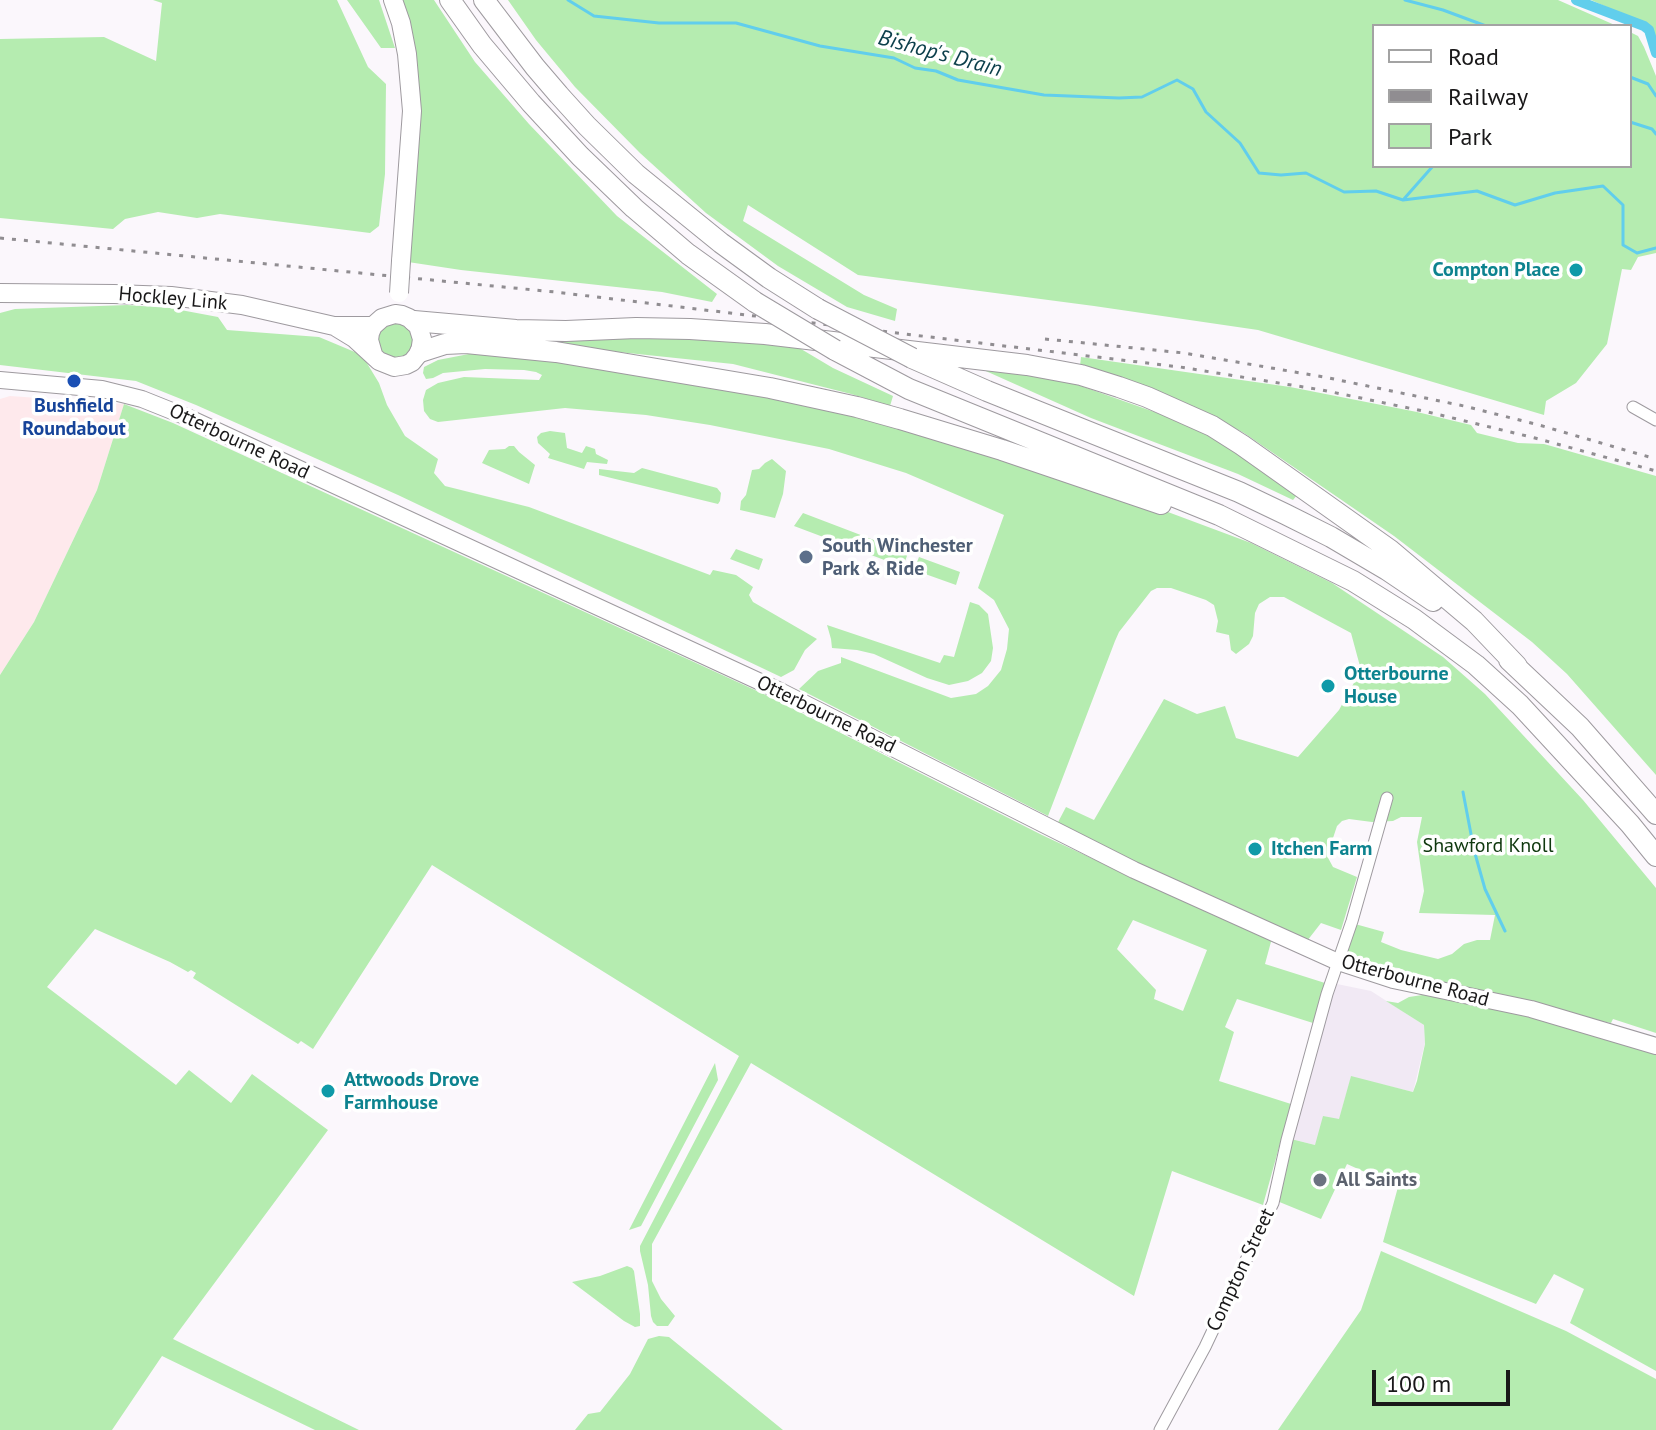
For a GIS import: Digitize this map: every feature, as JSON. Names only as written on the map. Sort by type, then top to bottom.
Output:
[{"type":"highway","points":[[450,0],[531,103],[580,156],[688,254],[755,302],[835,350],[924,395],[1219,515],[1353,581],[1414,619],[1476,665],[1520,705],[1656,856]]},
{"type":"highway","points":[[484,0],[559,95],[636,174],[769,278],[864,335],[912,358],[1239,492],[1331,537],[1437,603],[1517,666]]},
{"type":"highway","points":[[412,319],[516,330],[636,328],[765,334],[1027,365],[1081,375],[1147,397],[1212,426],[1390,550],[1474,621],[1580,727],[1656,814]]},
{"type":"highway","points":[[420,352],[445,344],[466,343],[556,352],[770,388],[857,407],[973,441],[1275,542]]},
{"type":"main road","points":[[393,0],[407,54],[412,111],[399,293],[422,339],[420,352],[412,362],[394,367],[382,364],[373,354],[369,340],[399,293]]},
{"type":"main road","name":"Hockley Link","points":[[3,294],[171,296],[242,305],[334,326],[373,354]]},
{"type":"main road","points":[[380,321],[395,314],[412,319]]},
{"type":"main road","name":"Hockley Link","points":[[334,326],[380,321]]},
{"type":"street","name":"Otterbourne Road","points":[[0,380],[102,389],[142,399],[187,417],[782,692],[1134,870],[1338,962],[1393,980],[1531,1009],[1656,1046]]},
{"type":"street","points":[[1633,407],[1656,420]]},
{"type":"street","name":"Compton Street","points":[[1160,1430],[1205,1347],[1273,1203],[1287,1140],[1387,798]]},
{"type":"shaded area","points":[[10,396],[124,404],[97,490],[34,622],[0,675],[0,399]]},
{"type":"shaded area","points":[[1337,984],[1371,991],[1424,1025],[1425,1043],[1413,1092],[1351,1077],[1339,1120],[1315,1145],[1291,1139]]},
{"type":"green space","points":[[153,0],[337,0],[368,67],[386,84],[385,174],[379,226],[370,233],[220,214],[197,218],[158,212],[125,219],[113,229],[0,218],[0,39],[104,37],[156,61],[162,3]]},
{"type":"green space","points":[[347,0],[379,0],[395,48],[381,48]]},
{"type":"green space","points":[[400,0],[434,0],[475,62],[529,124],[617,216],[717,294],[712,302],[662,292],[408,262]]},
{"type":"green space","points":[[508,0],[1558,0],[1612,24],[1372,24],[1372,168],[1632,168],[1632,33],[1638,36],[1656,76],[1656,253],[1638,257],[1631,270],[1622,269],[1607,344],[1576,383],[1546,401],[1544,415],[1258,330],[858,275],[748,205],[743,221],[864,295],[897,309],[895,321],[847,307],[778,266],[706,213],[640,153],[575,87]]},
{"type":"green space","points":[[1591,0],[1656,0],[1656,40],[1647,25]]},
{"type":"green space","points":[[127,305],[170,308],[218,317],[227,330],[319,337],[362,355],[405,436],[438,459],[434,473],[445,486],[529,507],[710,575],[713,570],[736,575],[753,587],[749,595],[753,602],[817,639],[805,650],[794,670],[781,677],[398,495],[136,381],[0,365],[0,313],[15,309]]},
{"type":"green space","points":[[398,321],[412,329],[414,348],[405,358],[391,359],[378,345],[379,333],[382,328]]},
{"type":"green space","points":[[540,336],[682,338],[796,346],[833,368],[893,396],[890,406],[733,364],[542,344]]},
{"type":"green space","name":"Shawford Knoll","points":[[474,353],[541,358],[711,383],[888,421],[1117,493],[1251,543],[1332,583],[1443,657],[1485,694],[1583,800],[1656,888],[1656,1033],[1613,1019],[1611,1023],[1581,1017],[1656,1052],[1656,1371],[1570,1323],[1584,1289],[1554,1274],[1536,1304],[1383,1242],[1398,1187],[1347,1164],[1321,1219],[1277,1201],[1291,1139],[1315,1145],[1323,1116],[1339,1119],[1351,1076],[1413,1092],[1417,1081],[1425,1044],[1424,1025],[1386,1001],[1398,1003],[1409,997],[1429,994],[1417,978],[1399,968],[1365,965],[1352,961],[1344,954],[1355,924],[1384,932],[1381,942],[1438,959],[1452,954],[1464,944],[1490,940],[1495,915],[1419,913],[1424,891],[1417,842],[1422,817],[1372,822],[1349,819],[1337,826],[1327,856],[1333,867],[1357,877],[1341,930],[1321,923],[1307,941],[1056,826],[1066,807],[1094,820],[1164,699],[1197,714],[1225,706],[1236,738],[1298,757],[1339,710],[1361,670],[1351,633],[1284,597],[1270,597],[1259,604],[1249,644],[1236,654],[1231,650],[1229,635],[1216,632],[1218,621],[1214,605],[1171,588],[1151,591],[1119,632],[1048,816],[799,689],[818,671],[841,663],[841,657],[951,698],[976,694],[988,686],[1001,670],[1009,629],[994,600],[978,588],[1004,515],[906,473],[829,449],[710,425],[646,415],[565,408],[438,422],[430,419],[424,411],[423,400],[426,390],[438,383],[464,377],[539,380],[542,375],[524,370],[485,369],[443,373],[426,379],[423,373],[424,367],[438,360]]},
{"type":"green space","points":[[1081,357],[1290,387],[1417,412],[1471,425],[1477,433],[1518,443],[1544,444],[1656,476],[1656,775],[1567,674],[1532,642],[1394,536],[1244,433],[1184,404],[1107,373],[1080,366]]},
{"type":"green space","points":[[970,364],[1067,381],[1194,426],[1256,461],[1297,495],[1293,500],[1238,474],[1091,418]]},
{"type":"green space","points":[[124,404],[173,423],[768,696],[1042,835],[1213,915],[1272,938],[1265,964],[1325,983],[1313,1023],[1237,999],[1225,1027],[1234,1032],[1219,1081],[1291,1104],[1263,1205],[1172,1171],[1134,1296],[751,1063],[652,1244],[652,1281],[675,1316],[668,1326],[657,1326],[651,1316],[640,1246],[739,1056],[432,865],[313,1049],[301,1041],[298,1044],[193,978],[196,973],[191,970],[188,972],[95,929],[47,987],[176,1085],[189,1070],[231,1103],[252,1074],[328,1130],[173,1339],[359,1430],[315,1430],[162,1356],[112,1430],[0,1430],[0,675],[34,622],[97,490]],"holes":[[[1133,920],[1207,950],[1183,1011],[1154,999],[1156,990],[1117,949]]]},
{"type":"green space","points":[[550,431],[565,433],[567,448],[582,453],[586,446],[595,449],[596,454],[608,460],[607,464],[587,462],[584,469],[548,458],[550,454],[538,443],[537,437]]},
{"type":"green space","points":[[514,446],[535,465],[529,484],[482,463],[489,450]]},
{"type":"green space","points":[[772,459],[786,471],[775,518],[740,510],[752,470],[759,469]]},
{"type":"green space","points":[[642,468],[717,488],[721,493],[720,501],[718,504],[599,475],[599,469],[634,473]]},
{"type":"green space","points":[[803,513],[908,553],[903,567],[794,526]]},
{"type":"green space","points":[[736,549],[763,559],[759,570],[730,559]]},
{"type":"green space","points":[[919,557],[960,572],[956,585],[914,570]]},
{"type":"green space","points":[[970,602],[979,605],[988,614],[993,648],[991,661],[982,673],[968,681],[949,685],[874,654],[832,648],[827,625],[940,663],[944,655],[954,657]]},
{"type":"green space","points":[[715,1063],[718,1080],[641,1226],[629,1230]]},
{"type":"green space","points":[[1381,1251],[1566,1331],[1656,1379],[1656,1430],[1278,1430],[1361,1310]]},
{"type":"green space","points":[[627,1266],[634,1271],[640,1314],[640,1326],[635,1327],[572,1282]]},
{"type":"green space","points":[[669,1337],[783,1430],[575,1430],[588,1414],[600,1412],[630,1374],[648,1339]]},
{"type":"waterway","name":"Bishop's Drain","points":[[568,0],[594,16],[659,23],[736,23],[820,46],[894,58],[915,68],[936,71],[958,80],[1044,95],[1142,97],[1177,80],[1193,89],[1206,112],[1240,143],[1259,173],[1306,173],[1344,192],[1376,191],[1403,200],[1431,168]]},
{"type":"waterway","points":[[1405,0],[1481,24]]},
{"type":"waterway","points":[[1576,0],[1644,26],[1649,30],[1656,53]]},
{"type":"waterway","points":[[1632,78],[1648,84],[1656,96]]},
{"type":"waterway","name":"Bishop's Drain","points":[[1632,123],[1652,129],[1656,134]]},
{"type":"waterway","points":[[1403,200],[1477,191],[1515,205],[1555,193],[1603,186],[1623,205],[1623,245],[1637,253],[1656,248]]},
{"type":"waterway","points":[[1463,792],[1485,889],[1505,931]]},
{"type":"railway","points":[[0,238],[555,292],[1180,367],[1322,390],[1428,412],[1656,471]]},
{"type":"railway","points":[[1045,339],[1184,353],[1324,377],[1464,406],[1656,459]]},
{"type":"place","name":"Compton Place","points":[[1576,270]]},
{"type":"place","name":"Bushfield Roundabout","points":[[74,381]]},
{"type":"place","name":"South Winchester Park & Ride","points":[[806,557]]},
{"type":"place","name":"Otterbourne House","points":[[1328,686]]},
{"type":"place","name":"Itchen Farm","points":[[1255,849]]},
{"type":"place","name":"Attwoods Drove Farmhouse","points":[[328,1091]]},
{"type":"place","name":"All Saints","points":[[1320,1180]]}]
